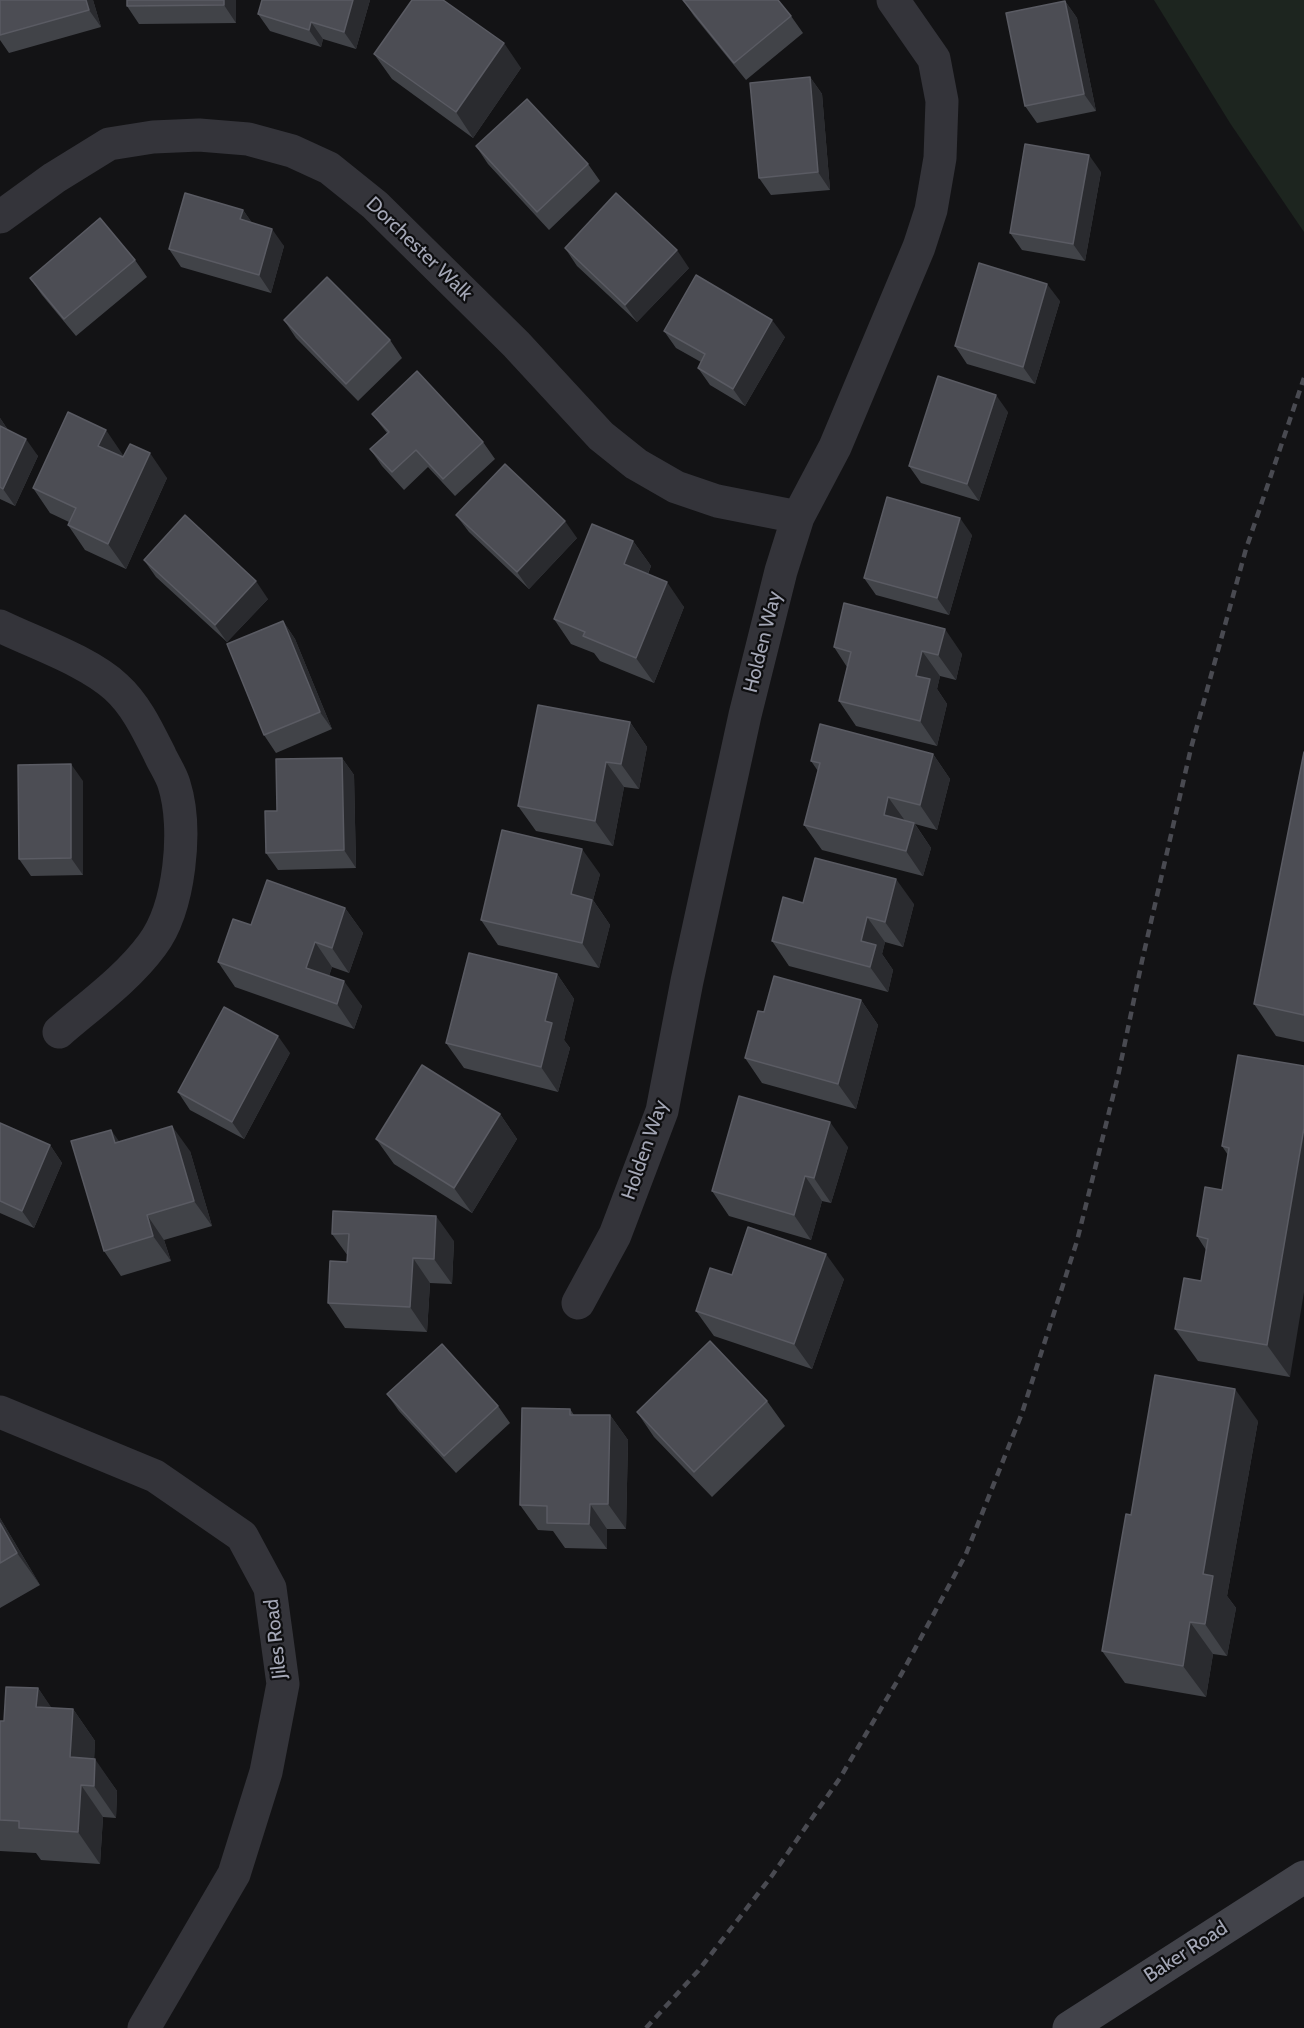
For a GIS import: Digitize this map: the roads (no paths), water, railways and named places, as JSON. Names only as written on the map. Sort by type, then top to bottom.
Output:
[{"type":"main road","name":"Baker Road","points":[[1069,2028],[1304,1876]]},
{"type":"street","name":"Holden Way","points":[[578,1303],[615,1235],[662,1111],[687,981],[745,715],[781,572],[798,517],[835,447],[920,247],[931,210],[940,158],[942,101],[934,59],[893,0]]},
{"type":"street","name":"Dorchester Walk","points":[[0,217],[54,178],[109,144],[153,137],[199,135],[248,139],[292,151],[329,168],[375,205],[516,344],[602,436],[636,464],[676,487],[717,501],[798,517]]},
{"type":"street","points":[[0,626],[81,664],[116,686],[139,714],[174,783],[180,818],[179,858],[173,894],[165,922],[152,945],[131,969],[59,1032]]},
{"type":"street","name":"Jiles Road","points":[[0,1412],[155,1476],[242,1536],[270,1588],[283,1684],[266,1772],[234,1874],[144,2028]]},
{"type":"railway","points":[[646,2028],[698,1971],[771,1877],[840,1778],[902,1673],[966,1554],[1022,1413],[1077,1241],[1118,1076],[1191,748],[1246,549],[1304,378]]}]
